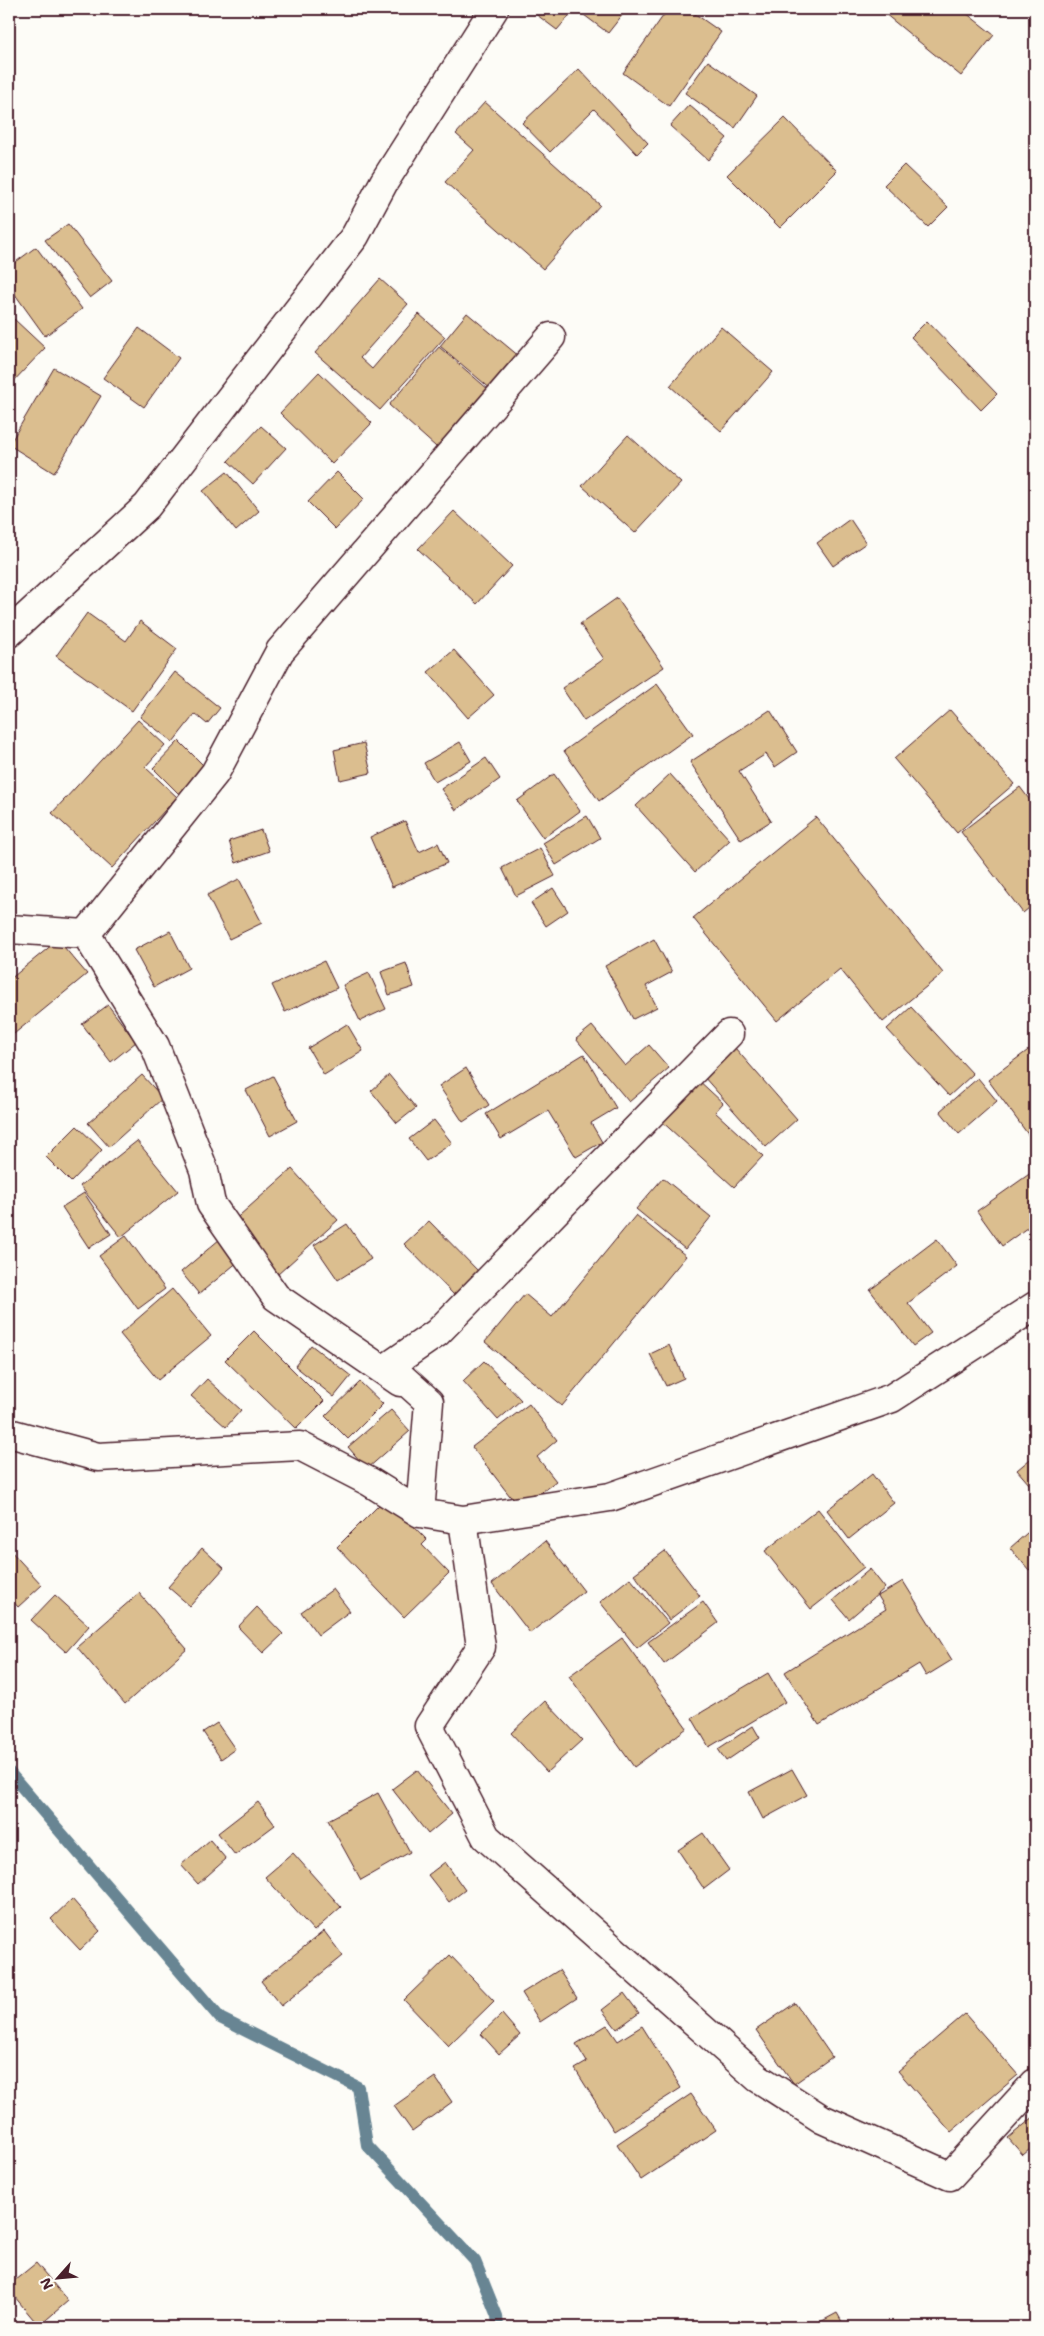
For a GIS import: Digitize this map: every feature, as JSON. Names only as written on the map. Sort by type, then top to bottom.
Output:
[{"type":"street","points":[[9,633],[147,506],[159,491],[356,236],[384,182],[494,9]]},
{"type":"street","points":[[86,934],[215,773],[280,651],[551,337]]},
{"type":"street","points":[[9,929],[86,934]]},
{"type":"street","points":[[86,934],[155,1046],[204,1170],[211,1204],[276,1297],[429,1402]]},
{"type":"street","points":[[429,1402],[389,1366],[437,1333],[729,1034]]},
{"type":"street","points":[[9,1433],[98,1456],[300,1446],[370,1482],[420,1513],[463,1520],[610,1498],[892,1398],[1035,1306]]},
{"type":"street","points":[[420,1513],[429,1402]]},
{"type":"street","points":[[463,1520],[481,1647],[429,1726],[486,1837],[758,2078],[822,2119],[950,2176],[1035,2083]]},
{"type":"building","points":[[529,9],[575,9],[557,30]]},
{"type":"building","points":[[576,9],[627,9],[608,33]]},
{"type":"building","points":[[668,9],[688,9],[721,32],[669,106],[623,73]]},
{"type":"building","points":[[879,9],[961,9],[994,35],[961,76]]},
{"type":"building","points":[[708,61],[757,96],[735,128],[685,93]]},
{"type":"building","points":[[579,69],[648,143],[637,154],[594,109],[550,152],[522,123]]},
{"type":"building","points":[[485,102],[600,205],[543,269],[445,182],[474,150],[456,134]]},
{"type":"building","points":[[689,105],[727,138],[708,160],[670,126]]},
{"type":"building","points":[[785,118],[837,171],[780,228],[727,175]]},
{"type":"building","points":[[904,165],[948,207],[928,227],[884,185]]},
{"type":"building","points":[[68,224],[112,281],[90,298],[45,240]]},
{"type":"building","points":[[36,247],[82,309],[45,336],[9,286],[9,267]]},
{"type":"building","points":[[380,279],[408,304],[360,358],[372,369],[419,314],[445,337],[380,410],[315,353]]},
{"type":"building","points":[[467,313],[526,362],[498,395],[440,346]]},
{"type":"building","points":[[14,319],[45,348],[9,386],[9,325]]},
{"type":"building","points":[[927,321],[997,394],[981,410],[911,337]]},
{"type":"building","points":[[721,327],[773,372],[721,431],[670,386]]},
{"type":"building","points":[[139,328],[179,358],[144,407],[103,378]]},
{"type":"building","points":[[439,347],[496,396],[445,455],[389,405]]},
{"type":"building","points":[[54,368],[101,396],[54,473],[9,445]]},
{"type":"building","points":[[319,372],[372,423],[332,464],[280,413]]},
{"type":"building","points":[[261,426],[286,448],[253,484],[228,461]]},
{"type":"building","points":[[628,435],[681,483],[635,533],[582,486]]},
{"type":"building","points":[[227,472],[259,511],[236,531],[203,491]]},
{"type":"building","points":[[337,472],[364,499],[335,529],[308,502]]},
{"type":"building","points":[[454,511],[512,566],[477,604],[418,549]]},
{"type":"building","points":[[850,519],[866,543],[833,566],[817,543]]},
{"type":"building","points":[[617,598],[664,667],[584,721],[562,688],[604,659],[580,624]]},
{"type":"building","points":[[87,613],[126,641],[140,621],[177,649],[132,711],[56,656]]},
{"type":"building","points":[[454,650],[494,695],[468,718],[428,672]]},
{"type":"building","points":[[175,672],[220,708],[207,724],[195,714],[173,742],[140,717]]},
{"type":"building","points":[[657,684],[693,734],[599,801],[564,751]]},
{"type":"building","points":[[770,710],[797,752],[775,767],[766,754],[739,771],[771,821],[741,840],[690,762]]},
{"type":"building","points":[[950,710],[1014,784],[957,833],[894,759]]},
{"type":"building","points":[[138,720],[165,745],[145,767],[177,797],[112,868],[52,813]]},
{"type":"building","points":[[179,741],[206,768],[179,794],[153,768]]},
{"type":"building","points":[[460,742],[471,761],[435,782],[424,763]]},
{"type":"building","points":[[364,743],[371,773],[340,780],[334,750]]},
{"type":"building","points":[[486,758],[500,779],[456,810],[441,789]]},
{"type":"building","points":[[554,774],[580,811],[543,838],[517,801]]},
{"type":"building","points":[[670,774],[730,840],[695,872],[636,806]]},
{"type":"building","points":[[1020,787],[1035,807],[1035,903],[1023,913],[961,832]]},
{"type":"building","points":[[587,816],[600,838],[556,865],[543,843]]},
{"type":"building","points":[[816,817],[943,973],[883,1022],[840,969],[777,1021],[693,918]]},
{"type":"building","points":[[405,821],[419,852],[438,843],[447,863],[392,887],[370,837]]},
{"type":"building","points":[[261,830],[269,851],[236,863],[229,841]]},
{"type":"building","points":[[540,848],[555,876],[516,896],[502,868]]},
{"type":"building","points":[[239,879],[262,923],[229,939],[207,895]]},
{"type":"building","points":[[553,888],[568,911],[546,926],[531,903]]},
{"type":"building","points":[[170,931],[189,968],[154,987],[134,950]]},
{"type":"building","points":[[654,939],[672,972],[646,986],[657,1007],[633,1019],[605,966]]},
{"type":"building","points":[[58,940],[87,974],[9,1038],[9,980]]},
{"type":"building","points":[[324,961],[337,988],[285,1012],[272,985]]},
{"type":"building","points":[[406,963],[414,987],[389,995],[381,972]]},
{"type":"building","points":[[369,973],[386,1009],[360,1021],[343,985]]},
{"type":"building","points":[[108,1005],[136,1042],[111,1062],[82,1024]]},
{"type":"building","points":[[911,1007],[973,1074],[949,1096],[887,1029]]},
{"type":"building","points":[[347,1024],[363,1051],[324,1075],[308,1048]]},
{"type":"building","points":[[592,1026],[625,1066],[649,1045],[669,1068],[629,1102],[576,1039]]},
{"type":"building","points":[[1035,1045],[1035,1144],[988,1080]]},
{"type":"building","points":[[735,1048],[797,1119],[766,1147],[703,1076]]},
{"type":"building","points":[[584,1054],[616,1108],[591,1123],[602,1142],[576,1157],[548,1111],[501,1139],[486,1114]]},
{"type":"building","points":[[466,1068],[489,1105],[463,1122],[439,1086]]},
{"type":"building","points":[[142,1075],[163,1098],[109,1147],[88,1123]]},
{"type":"building","points":[[389,1075],[416,1108],[397,1123],[371,1091]]},
{"type":"building","points":[[273,1076],[297,1121],[270,1136],[246,1090]]},
{"type":"building","points":[[696,1078],[723,1103],[715,1112],[763,1156],[734,1187],[659,1119]]},
{"type":"building","points":[[978,1078],[997,1101],[959,1134],[940,1111]]},
{"type":"building","points":[[434,1120],[452,1143],[426,1161],[409,1139]]},
{"type":"building","points":[[77,1126],[102,1150],[71,1182],[46,1157]]},
{"type":"building","points":[[137,1141],[178,1191],[121,1237],[80,1186]]},
{"type":"building","points":[[292,1169],[338,1220],[277,1275],[231,1223]]},
{"type":"building","points":[[1035,1170],[1035,1222],[1002,1246],[977,1211]]},
{"type":"building","points":[[663,1178],[711,1217],[685,1249],[636,1209]]},
{"type":"building","points":[[84,1193],[111,1234],[89,1248],[62,1207]]},
{"type":"building","points":[[636,1215],[686,1256],[562,1406],[485,1342],[525,1294],[552,1317]]},
{"type":"building","points":[[429,1221],[481,1274],[457,1298],[404,1244]]},
{"type":"building","points":[[347,1224],[371,1259],[338,1280],[314,1245]]},
{"type":"building","points":[[126,1236],[165,1289],[138,1309],[99,1256]]},
{"type":"building","points":[[220,1239],[239,1261],[199,1294],[181,1272]]},
{"type":"building","points":[[937,1239],[957,1266],[908,1303],[931,1333],[913,1346],[870,1290]]},
{"type":"building","points":[[172,1289],[211,1336],[158,1380],[120,1334]]},
{"type":"building","points":[[254,1331],[324,1401],[296,1429],[225,1360]]},
{"type":"building","points":[[311,1345],[351,1376],[334,1397],[295,1366]]},
{"type":"building","points":[[669,1345],[684,1378],[666,1386],[650,1354]]},
{"type":"building","points":[[484,1361],[521,1400],[498,1420],[463,1381]]},
{"type":"building","points":[[207,1379],[241,1410],[226,1427],[191,1396]]},
{"type":"building","points":[[360,1382],[383,1404],[348,1439],[325,1416]]},
{"type":"building","points":[[529,1404],[557,1440],[537,1457],[556,1481],[520,1509],[472,1447]]},
{"type":"building","points":[[391,1410],[410,1431],[367,1469],[348,1447]]},
{"type":"building","points":[[1035,1455],[1035,1491],[1017,1470]]},
{"type":"building","points":[[872,1474],[894,1503],[849,1539],[827,1510]]},
{"type":"building","points":[[386,1498],[427,1540],[422,1545],[449,1573],[404,1617],[337,1547]]},
{"type":"building","points":[[818,1509],[864,1567],[811,1609],[765,1551]]},
{"type":"building","points":[[1035,1526],[1035,1565],[1029,1570],[1010,1548]]},
{"type":"building","points":[[545,1541],[584,1591],[530,1633],[492,1584]]},
{"type":"building","points":[[202,1548],[224,1568],[190,1606],[168,1587]]},
{"type":"building","points":[[9,1549],[42,1585],[18,1607],[9,1597]]},
{"type":"building","points":[[665,1551],[700,1596],[669,1620],[634,1574]]},
{"type":"building","points":[[870,1569],[885,1588],[849,1619],[833,1600]]},
{"type":"building","points":[[630,1578],[668,1623],[637,1648],[600,1602]]},
{"type":"building","points":[[903,1581],[952,1660],[926,1676],[919,1664],[819,1725],[785,1672],[886,1609],[878,1596]]},
{"type":"building","points":[[333,1589],[350,1611],[318,1635],[301,1612]]},
{"type":"building","points":[[139,1593],[187,1649],[125,1704],[77,1647]]},
{"type":"building","points":[[55,1595],[89,1626],[66,1652],[31,1620]]},
{"type":"building","points":[[703,1602],[718,1623],[664,1664],[648,1642]]},
{"type":"building","points":[[257,1607],[283,1634],[263,1653],[238,1627]]},
{"type":"building","points":[[622,1638],[687,1728],[634,1767],[569,1676]]},
{"type":"building","points":[[768,1673],[785,1702],[709,1747],[692,1718]]},
{"type":"building","points":[[545,1701],[582,1740],[547,1772],[511,1733]]},
{"type":"building","points":[[217,1723],[235,1749],[221,1759],[203,1732]]},
{"type":"building","points":[[753,1726],[760,1738],[726,1761],[718,1749]]},
{"type":"building","points":[[792,1769],[807,1795],[763,1819],[749,1792]]},
{"type":"building","points":[[417,1770],[452,1814],[428,1834],[392,1789]]},
{"type":"building","points":[[378,1793],[410,1852],[361,1880],[328,1820]]},
{"type":"building","points":[[258,1802],[275,1825],[235,1855],[218,1833]]},
{"type":"building","points":[[703,1833],[729,1870],[704,1889],[678,1850]]},
{"type":"building","points":[[210,1840],[226,1859],[198,1884],[181,1865]]},
{"type":"building","points":[[293,1853],[341,1907],[314,1931],[265,1877]]},
{"type":"building","points":[[445,1862],[465,1890],[449,1902],[428,1875]]},
{"type":"building","points":[[72,1899],[100,1931],[80,1950],[51,1919]]},
{"type":"building","points":[[324,1931],[343,1956],[281,2006],[261,1981]]},
{"type":"building","points":[[450,1955],[494,2001],[448,2046],[404,2000]]},
{"type":"building","points":[[559,1970],[577,1998],[540,2022],[522,1993]]},
{"type":"building","points":[[624,1993],[639,2013],[617,2029],[602,2010]]},
{"type":"building","points":[[795,2003],[832,2057],[794,2084],[756,2030]]},
{"type":"building","points":[[502,2014],[520,2035],[499,2054],[481,2034]]},
{"type":"building","points":[[965,2014],[1018,2075],[951,2132],[898,2071]]},
{"type":"building","points":[[607,2025],[618,2041],[642,2026],[681,2088],[614,2131],[575,2069],[587,2062],[576,2044]]},
{"type":"building","points":[[435,2077],[452,2102],[412,2131],[394,2106]]},
{"type":"building","points":[[691,2094],[716,2130],[641,2180],[617,2144]]},
{"type":"building","points":[[1035,2116],[1035,2145],[1023,2155],[1008,2138]]},
{"type":"building","points":[[36,2263],[68,2301],[39,2326],[9,2290],[9,2285]]},
{"type":"building","points":[[837,2313],[845,2327],[811,2327]]},
{"type":"waterway","points":[[9,1772],[220,2018],[358,2087],[367,2145],[475,2261],[497,2316],[498,2327]]}]
